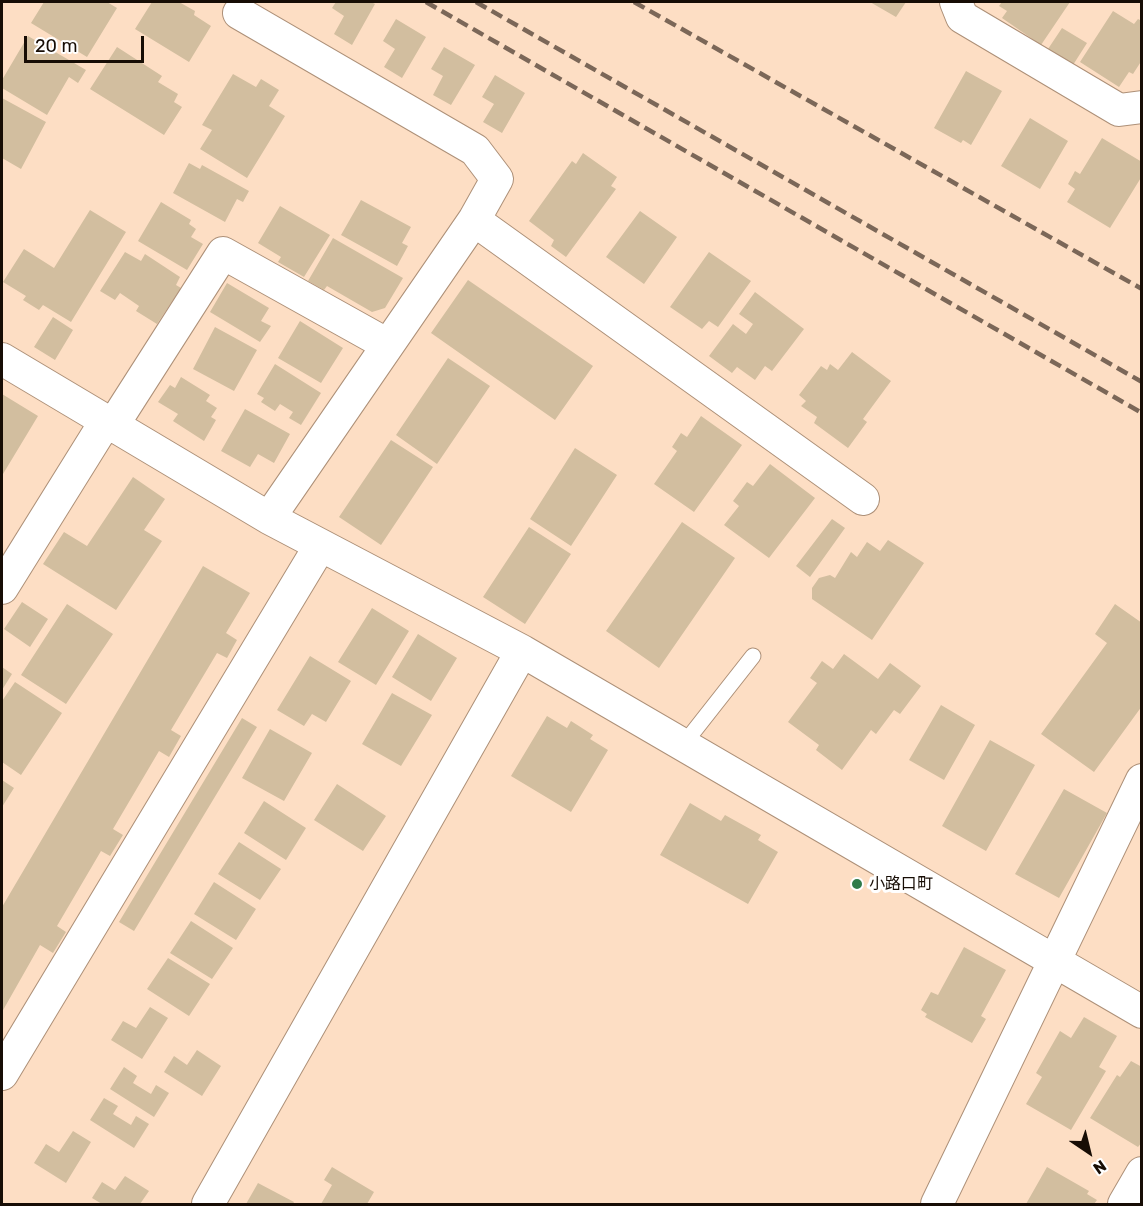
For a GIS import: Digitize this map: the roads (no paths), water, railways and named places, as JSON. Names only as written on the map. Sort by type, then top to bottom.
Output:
[{"type":"street","points":[[956,2],[962,17],[1119,110],[1142,107]]},
{"type":"street","points":[[239,13],[475,150],[497,179],[474,220],[269,518]]},
{"type":"street","points":[[474,220],[863,499]]},
{"type":"street","points":[[2,588],[223,253],[388,345]]},
{"type":"street","points":[[2,359],[269,518],[522,651],[1142,1012]]},
{"type":"street","points":[[2,1074],[320,546]]},
{"type":"street","points":[[208,1204],[522,651]]},
{"type":"street","points":[[937,1204],[1142,780]]},
{"type":"street","points":[[1124,1204],[1142,1173]]},
{"type":"lane","points":[[683,745],[753,656]]},
{"type":"railway","points":[[426,2],[1142,413]]},
{"type":"railway","points":[[476,2],[1142,382]]},
{"type":"railway","points":[[634,2],[1142,289]]},
{"type":"place","name":"小路口町","points":[[857,884]]}]
